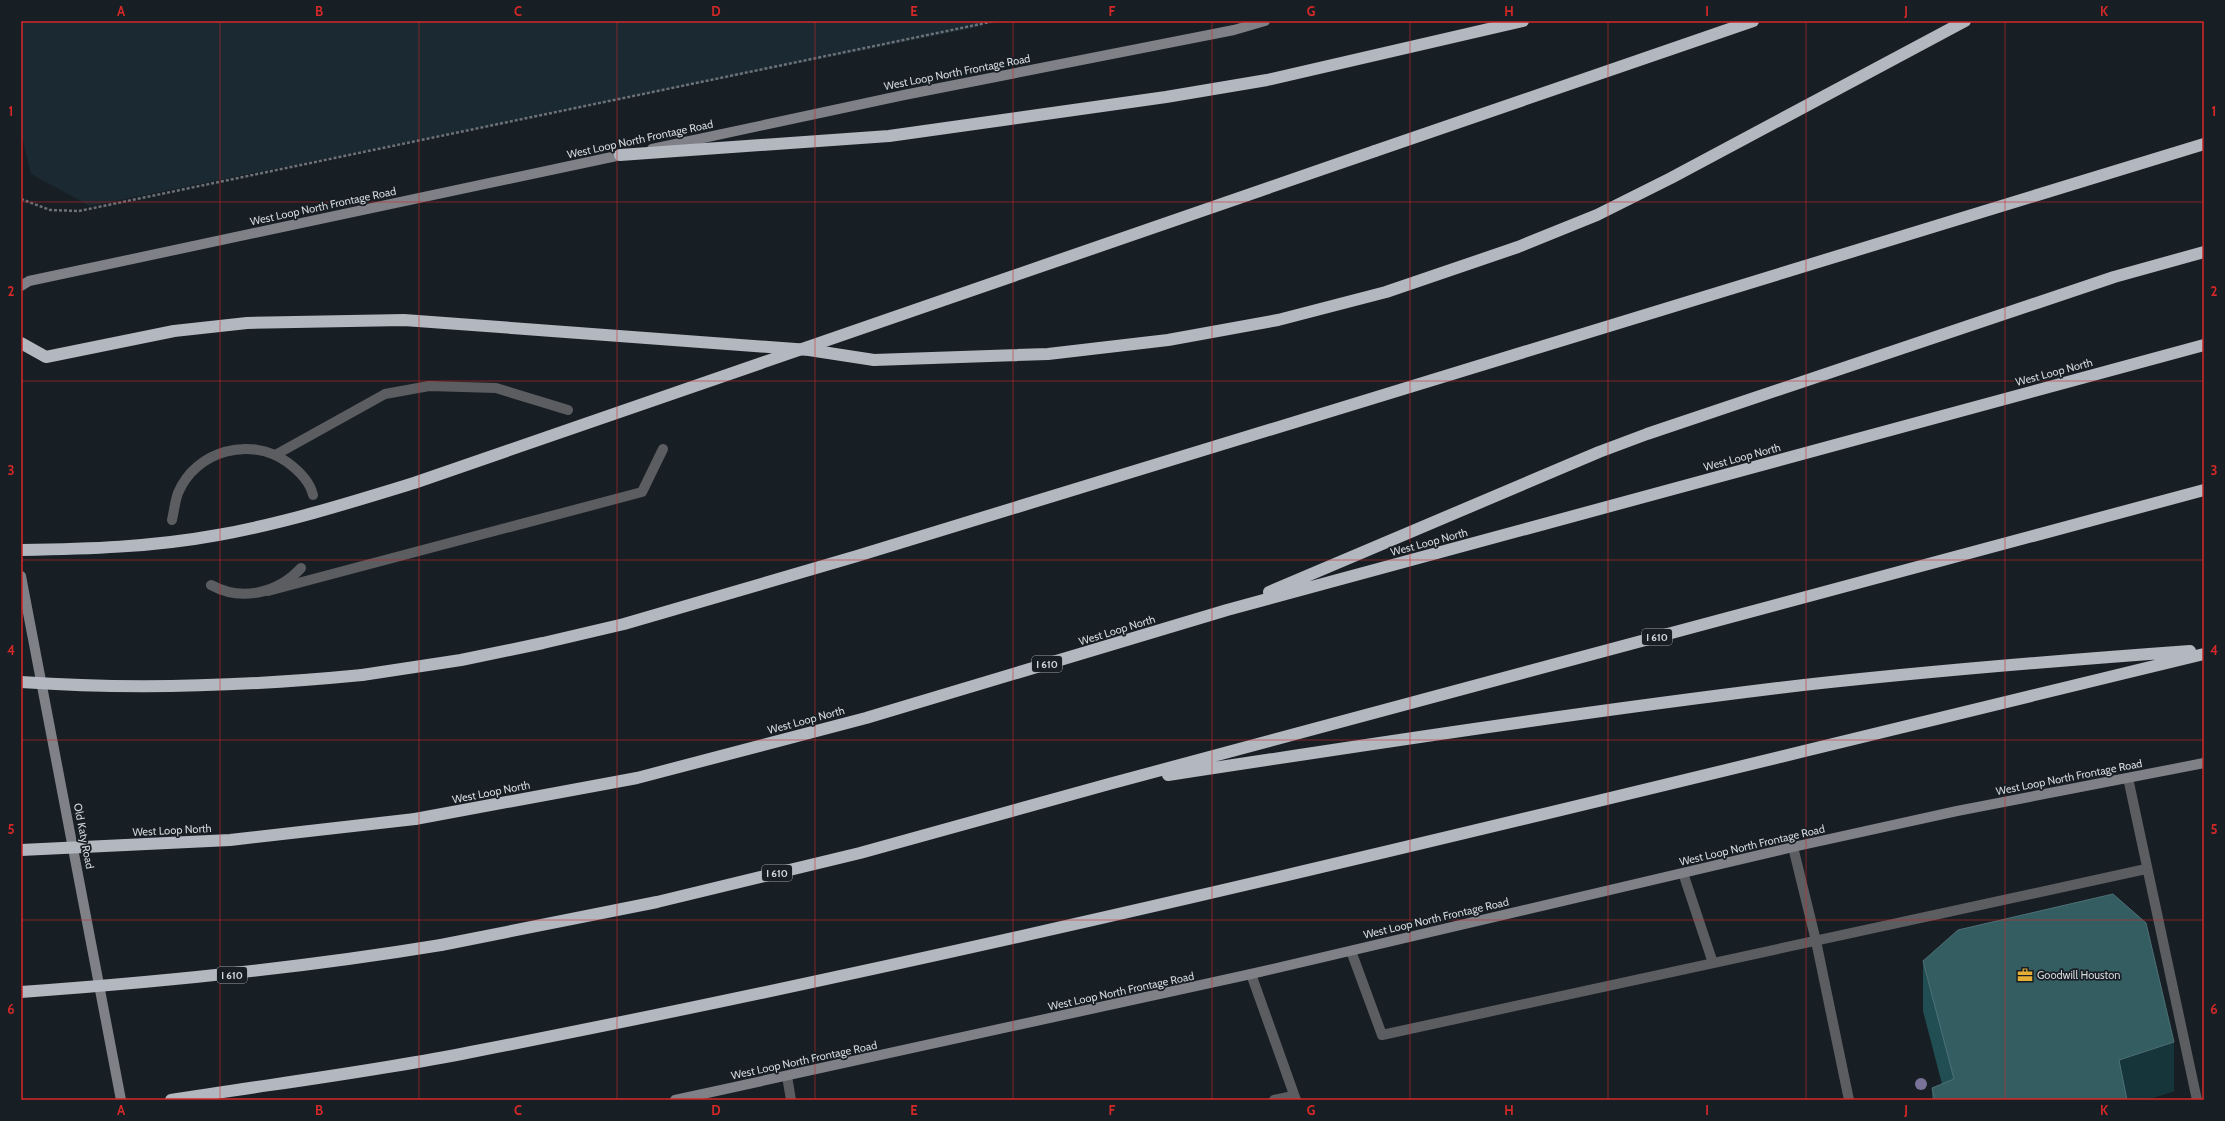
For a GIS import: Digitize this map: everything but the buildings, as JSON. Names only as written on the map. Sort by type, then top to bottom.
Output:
[{"type":"highway","points":[[620,155],[889,136],[1166,97],[1266,80],[1523,21]]},
{"type":"highway","points":[[21,550],[101,549],[216,535],[323,512],[422,481],[1753,21]]},
{"type":"highway","points":[[21,343],[46,357],[181,330],[247,324],[404,320],[809,350],[874,360],[1048,354],[1168,340],[1278,320],[1386,292],[1518,247],[1597,215],[1965,21]]},
{"type":"highway","points":[[21,682],[204,686],[285,682],[362,675],[462,660],[543,643],[654,615],[872,552],[2204,144]]},
{"type":"highway","points":[[1227,610],[1600,452],[1647,434],[2114,277],[2204,252]]},
{"type":"highway","name":"West Loop North","points":[[21,850],[230,840],[415,819],[637,778],[866,718],[1227,610],[2204,345]]},
{"type":"highway","name":"I 610","points":[[21,992],[231,975],[336,962],[441,945],[657,902],[860,853],[1110,784],[2204,490]]},
{"type":"highway","points":[[1110,784],[1458,732],[1778,688],[1992,666],[2204,650]]},
{"type":"highway","points":[[171,1100],[466,1053],[910,961],[1386,852],[2204,654]]},
{"type":"main road","name":"West Loop North Frontage Road","points":[[21,286],[37,280],[620,155],[904,95],[1234,30],[1265,21]]},
{"type":"main road","name":"Old Katy Road","points":[[21,576],[121,1100]]},
{"type":"main road","name":"West Loop North Frontage Road","points":[[674,1100],[1251,974],[1793,847],[1957,811],[2204,763]]},
{"type":"lane","points":[[277,454],[385,394],[429,386],[496,388],[568,410]]},
{"type":"lane","points":[[172,520],[178,493],[190,473],[209,458],[230,449],[254,448],[277,454],[297,469],[312,489],[313,495]]},
{"type":"lane","points":[[211,585],[222,590],[245,594],[268,591],[642,492],[664,449]]},
{"type":"lane","points":[[268,591],[290,580],[301,568]]},
{"type":"lane","points":[[2128,778],[2146,869],[2197,1100]]},
{"type":"lane","points":[[1793,847],[1816,941],[1849,1100]]},
{"type":"lane","points":[[1351,951],[1382,1035],[2146,869]]},
{"type":"lane","points":[[1683,873],[1713,963]]},
{"type":"lane","points":[[1251,974],[1294,1098],[1274,1100]]},
{"type":"lane","points":[[787,1076],[791,1100]]},
{"type":"path","points":[[21,200],[50,210],[79,211],[995,21]]},
{"type":"shaded area","points":[[21,21],[982,21],[983,26],[90,206],[31,174],[21,132]]},
{"type":"place","name":"Goodwill Houston","points":[[2025,975]]}]
